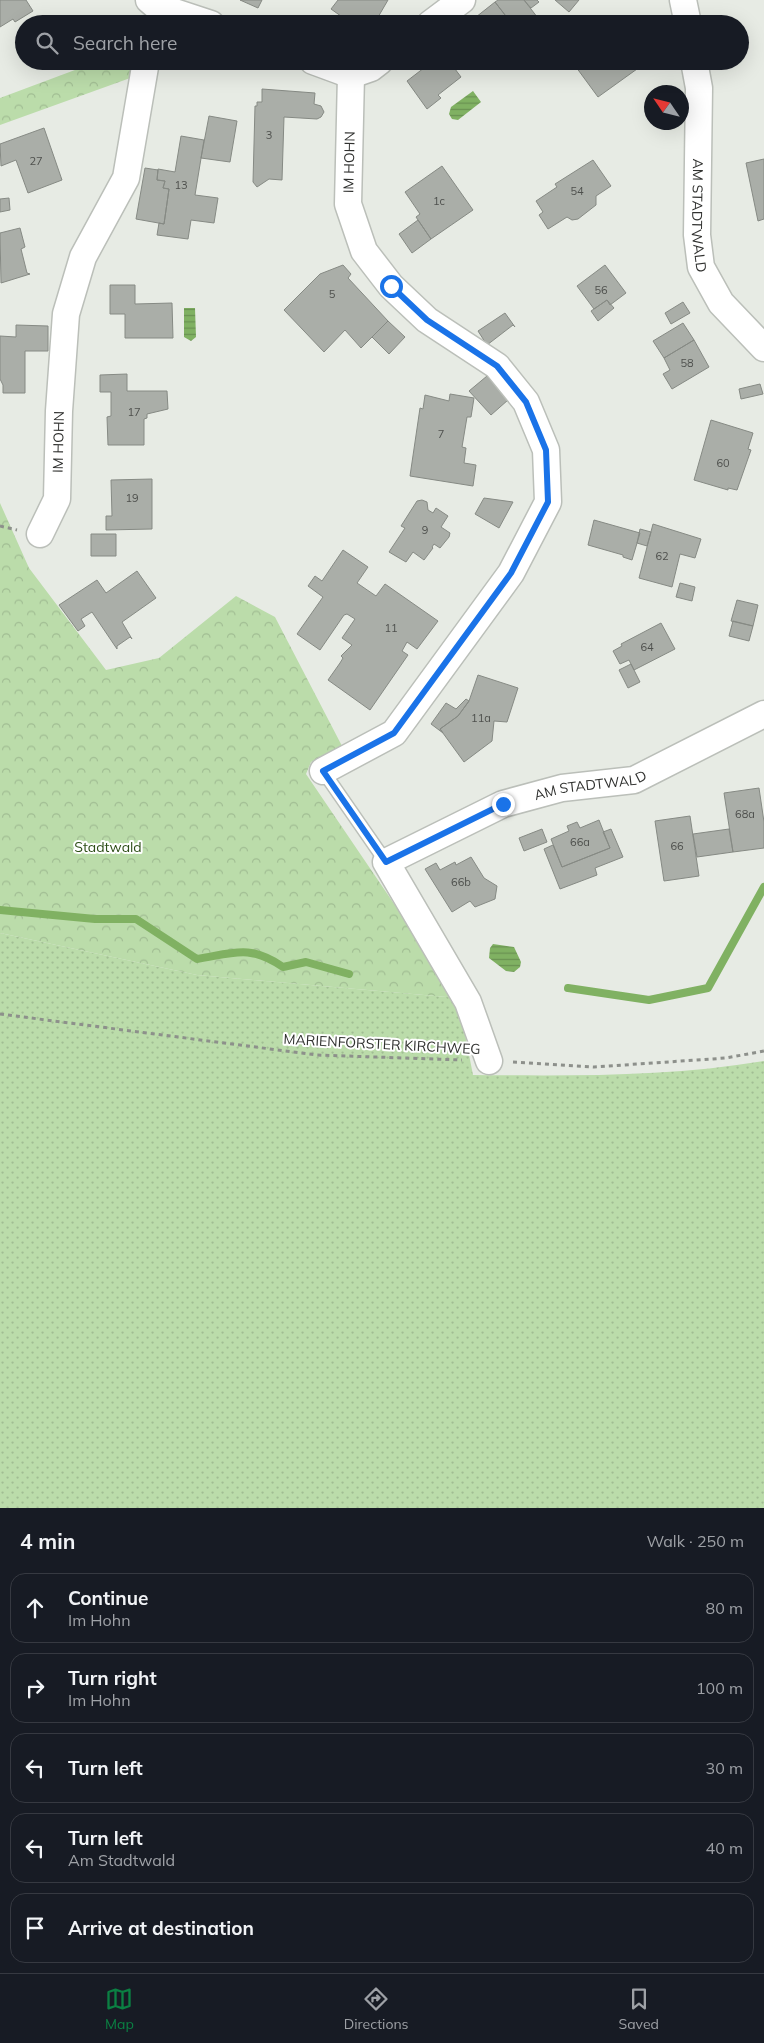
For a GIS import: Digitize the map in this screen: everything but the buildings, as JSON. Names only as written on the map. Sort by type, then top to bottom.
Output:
[{"type":"street","points":[[442,15],[462,0]]},
{"type":"street","points":[[683,0],[686,15]]},
{"type":"street","points":[[152,10],[173,15]]},
{"type":"street","name":"IM HOHN","points":[[40,534],[57,499],[59,410],[66,314],[83,257],[126,178],[144,70]]},
{"type":"street","points":[[337,70],[351,75],[365,70]]},
{"type":"street","name":"AM STADTWALD","points":[[696,70],[699,88],[697,235],[701,267],[721,303],[764,348]]},
{"type":"street","name":"IM HOHN","points":[[323,771],[394,733],[511,573],[548,502],[546,450],[526,402],[497,366],[427,320],[391,286],[364,250],[348,204],[351,75]]},
{"type":"street","name":"AM STADTWALD","points":[[386,862],[503,804],[562,788],[634,780],[764,714]]},
{"type":"street","points":[[386,862],[468,1002],[489,1061]]},
{"type":"lane","points":[[323,771],[386,862]]},
{"type":"path","name":"MARIENFORSTER KIRCHWEG","points":[[0,1014],[317,1055],[594,1067],[726,1058],[764,1051]]},
{"type":"green space","points":[[75,70],[134,70],[133,77],[0,125],[0,98]]},
{"type":"green space","name":"Stadtwald","points":[[0,503],[29,568],[106,670],[159,658],[236,596],[275,617],[342,746],[311,762],[306,774],[458,998],[197,975],[0,933]]},
{"type":"green space","points":[[0,933],[197,975],[458,998],[473,1075],[655,1073],[764,1061],[764,1508],[0,1508]]},
{"type":"shaded area","points":[[473,91],[481,102],[458,120],[452,119],[449,114],[451,107]]},
{"type":"shaded area","points":[[184,308],[195,308],[196,337],[191,341],[184,337]]},
{"type":"shaded area","points":[[493,944],[514,947],[521,962],[520,967],[514,972],[506,971],[489,958],[490,948]]},
{"type":"waterway","points":[[568,988],[649,1000],[708,988],[764,887]]},
{"type":"waterway","points":[[0,910],[95,919],[136,919],[197,959],[241,952],[260,955],[283,967],[306,962],[349,974]]},
{"type":"route","points":[[391,286],[427,320],[497,366],[526,402],[546,450],[548,502],[511,573],[394,733],[323,771],[386,862],[503,804]]}]
